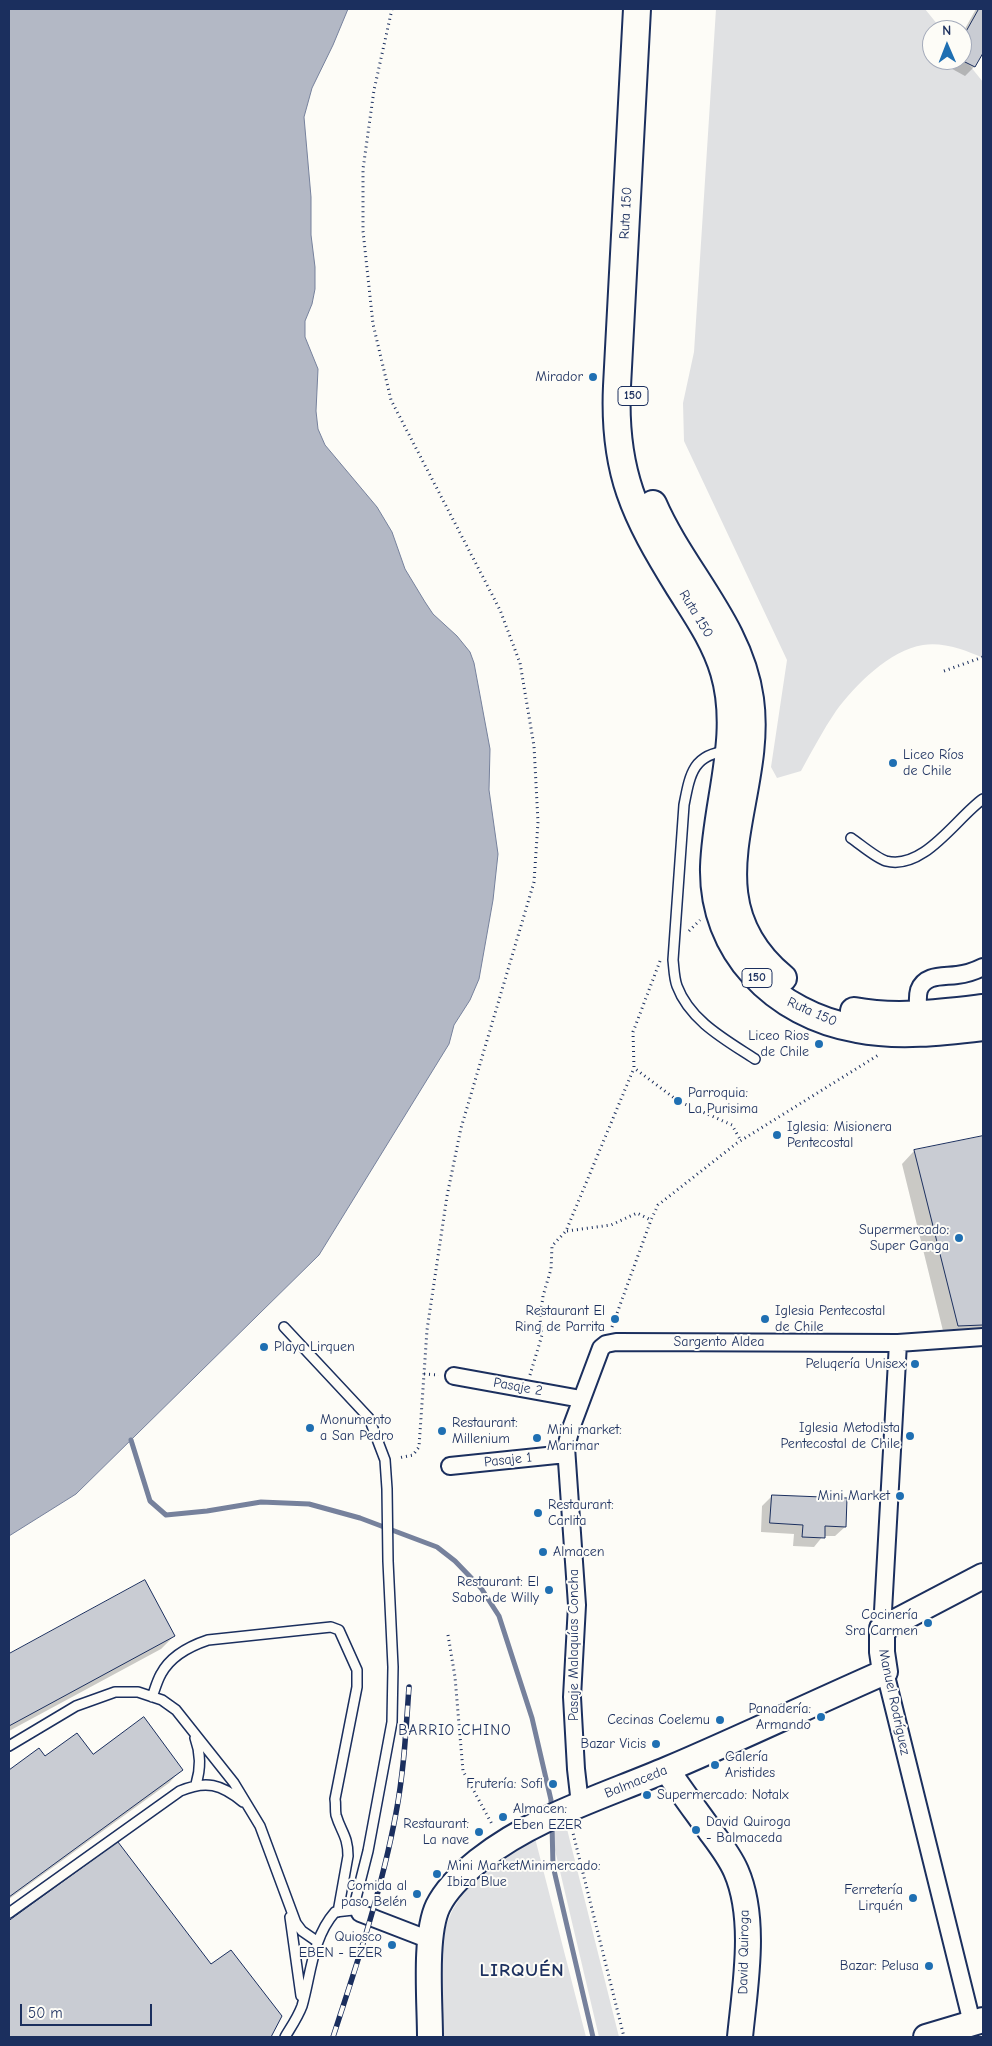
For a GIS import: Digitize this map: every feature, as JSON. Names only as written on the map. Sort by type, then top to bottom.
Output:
[{"type":"main road","name":"Ruta 150","points":[[637,9],[616,393],[618,447],[628,488],[644,528],[708,633],[724,672],[731,712],[729,750],[714,876],[716,904],[725,931],[740,958],[762,983],[790,1004],[821,1019],[857,1030],[898,1033],[920,1023],[983,1008]]},
{"type":"main road","name":"Ruta 150","points":[[654,9],[633,400],[634,428],[639,462],[653,505],[663,526],[732,638],[746,679],[750,700],[751,737],[733,859],[732,877],[736,905],[747,933],[763,958],[793,986],[810,996],[827,1004],[861,1013],[920,1023],[983,1027]]},
{"type":"street","points":[[920,1023],[918,996],[920,989],[926,981],[935,977],[968,973],[983,967]]},
{"type":"street","name":"Sargento Aldea","points":[[606,1344],[616,1342],[898,1343],[983,1338]]},
{"type":"street","name":"Manuel Rodríguez","points":[[898,1343],[882,1652],[885,1672],[978,2021]]},
{"type":"street","name":"Pasaje Malaquías Concha","points":[[570,1808],[577,1605],[566,1454],[569,1434],[581,1399],[598,1354],[606,1344]]},
{"type":"street","name":"Pasaje 2","points":[[454,1376],[581,1399]]},
{"type":"street","name":"Pasaje 1","points":[[450,1466],[566,1454]]},
{"type":"street","points":[[882,1629],[983,1576]]},
{"type":"street","name":"Balmaceda","points":[[430,2037],[430,1940],[434,1918],[444,1896],[462,1875],[503,1843],[532,1826],[570,1808],[667,1770],[885,1672]]},
{"type":"street","name":"David Quiroga","points":[[667,1770],[731,1860],[740,1882],[744,1899],[747,1937],[740,2037]]},
{"type":"street","points":[[356,1912],[430,1940]]},
{"type":"street","points":[[926,2037],[978,2021]]},
{"type":"lane","points":[[729,750],[713,752],[699,760],[688,782],[684,805],[673,960],[677,985],[684,1002],[706,1026],[755,1059]]},
{"type":"lane","points":[[851,838],[885,861],[900,862],[921,854],[950,832],[970,808],[983,799]]},
{"type":"lane","points":[[284,1327],[369,1418],[385,1460],[388,1489],[388,1561],[393,1667],[392,1722],[356,1912],[335,1912],[328,1920],[318,1942],[301,2008],[285,2037]]},
{"type":"lane","points":[[152,1697],[161,1673],[191,1646],[208,1640],[331,1626],[339,1630],[357,1670],[357,1687],[335,1798],[336,1815],[347,1838],[348,1847],[338,1912]]},
{"type":"lane","points":[[9,1746],[76,1706],[115,1692],[138,1692],[162,1700],[176,1710],[234,1783],[260,1826],[278,1872],[289,1909],[301,1993],[301,2008]]},
{"type":"lane","points":[[192,1730],[199,1747],[200,1764],[196,1784]]},
{"type":"lane","points":[[9,1913],[180,1791],[196,1784],[212,1785],[230,1792],[248,1807]]},
{"type":"lane","points":[[289,1909],[296,1924],[302,1931],[318,1942]]},
{"type":"path","points":[[385,1460],[413,1455],[419,1447],[427,1330],[447,1196],[461,1128],[534,882],[538,822],[534,746],[520,663],[500,610],[391,400],[373,324],[363,231],[364,169],[374,90],[392,9]]},
{"type":"path","points":[[944,671],[983,657]]},
{"type":"path","points":[[526,1388],[542,1335],[540,1319],[542,1296],[551,1269],[552,1246],[566,1231],[634,1068],[633,1032],[661,958],[716,904]]},
{"type":"path","points":[[606,1344],[658,1205],[741,1141],[888,1050]]},
{"type":"path","points":[[634,1068],[678,1101],[732,1125],[741,1141]]},
{"type":"path","points":[[566,1231],[610,1225],[637,1213],[651,1220]]},
{"type":"path","points":[[448,1635],[455,1677],[463,1771],[503,1843]]},
{"type":"path","points":[[570,1808],[624,2037]]},
{"type":"shaded area","points":[[9,9],[348,9],[312,88],[304,117],[311,197],[311,235],[315,267],[315,289],[312,304],[305,321],[305,337],[318,369],[316,411],[318,429],[325,445],[377,507],[392,532],[405,569],[433,614],[457,636],[470,652],[474,663],[490,749],[489,790],[498,854],[493,900],[479,979],[470,1000],[454,1025],[449,1044],[319,1255],[76,1494],[9,1536]]},
{"type":"shaded area","points":[[716,9],[925,9],[934,20],[922,20],[922,70],[972,70],[972,68],[983,82],[983,658],[962,650],[931,644],[911,648],[898,654],[874,670],[853,690],[836,711],[801,771],[777,778],[771,767],[787,660],[684,441],[683,403],[694,352]]},
{"type":"shaded area","points":[[566,1825],[619,2037],[599,2037],[551,1833]]},
{"type":"shaded area","points":[[535,1838],[586,2037],[444,2037],[440,1954],[444,1931],[452,1911],[472,1878]]},
{"type":"building","points":[[979,9],[983,9],[983,53],[975,67],[972,66],[972,21]]},
{"type":"building","name":"Supermercado: Super Ganga","points":[[983,1136],[983,1325],[958,1326],[914,1150]]},
{"type":"building","points":[[772,1495],[847,1498],[846,1527],[825,1526],[825,1538],[802,1537],[803,1525],[770,1523]]},
{"type":"building","points":[[145,1580],[175,1636],[9,1726],[9,1654]]},
{"type":"building","points":[[144,1717],[183,1770],[9,1897],[9,1770],[39,1748],[45,1756],[77,1733],[93,1754]]},
{"type":"building","points":[[118,1842],[211,1964],[231,1950],[282,2016],[271,2037],[9,2037],[9,1921]]},
{"type":"waterway","points":[[131,1440],[150,1501],[166,1515],[207,1511],[261,1502],[309,1504],[360,1518],[437,1547],[455,1561],[481,1588],[499,1616],[532,1718],[551,1800],[551,1809]]},
{"type":"waterway","points":[[552,1825],[553,1866],[593,2037]]},
{"type":"railway","points":[[333,2037],[384,1870],[401,1782],[409,1687]]},
{"type":"place","name":"Mirador","points":[[593,377]]},
{"type":"place","name":"Liceo Ríos de Chile","points":[[893,763]]},
{"type":"place","name":"Liceo Rios de Chile","points":[[819,1044]]},
{"type":"place","name":"Parroquia: La Purisima","points":[[678,1101]]},
{"type":"place","name":"Iglesia: Misionera Pentecostal","points":[[777,1135]]},
{"type":"place","name":"Supermercado: Super Ganga","points":[[959,1238]]},
{"type":"place","name":"Restaurant El Ring de Parrita","points":[[615,1319]]},
{"type":"place","name":"Iglesia Pentecostal de Chile","points":[[765,1319]]},
{"type":"place","name":"Playa Lirquen","points":[[264,1347]]},
{"type":"place","name":"Peluqería Unisex","points":[[915,1364]]},
{"type":"place","name":"Monumento a San Pedro","points":[[310,1428]]},
{"type":"place","name":"Restaurant: Millenium","points":[[442,1431]]},
{"type":"place","name":"Iglesia Metodista Pentecostal de Chile","points":[[910,1436]]},
{"type":"place","name":"Mini market: Marimar","points":[[537,1438]]},
{"type":"place","name":"Mini Market","points":[[900,1496]]},
{"type":"place","name":"Restaurant: Carlita","points":[[538,1513]]},
{"type":"place","name":"Almacen","points":[[543,1552]]},
{"type":"place","name":"Restaurant: El Sabor de Willy","points":[[549,1590]]},
{"type":"place","name":"Cocinería Sra Carmen","points":[[928,1623]]},
{"type":"place","name":"Panadería: Armando","points":[[821,1717]]},
{"type":"place","name":"Cecinas Coelemu","points":[[720,1720]]},
{"type":"place","name":"Bazar Vicis","points":[[656,1744]]},
{"type":"place","name":"Galería Aristides","points":[[715,1765]]},
{"type":"place","name":"Frutería: Sofi","points":[[553,1784]]},
{"type":"place","name":"Supermercado: Notalx","points":[[647,1795]]},
{"type":"place","name":"Almacen: Eben EZER","points":[[503,1817]]},
{"type":"place","name":"David Quiroga - Balmaceda","points":[[696,1830]]},
{"type":"place","name":"Restaurant: La nave","points":[[479,1832]]},
{"type":"place","name":"Mini MarketMinimercado: Ibiza Blue","points":[[437,1874]]},
{"type":"place","name":"Comida al paso Belén","points":[[417,1894]]},
{"type":"place","name":"Ferretería Lirquén","points":[[913,1898]]},
{"type":"place","name":"Quiosco EBEN - EZER","points":[[392,1945]]},
{"type":"place","name":"Bazar: Pelusa","points":[[929,1966]]},
{"type":"district","name":"BARRIO CHINO","points":[[455,1731]]},
{"type":"district","name":"LIRQUÉN","points":[[522,1971]]}]
